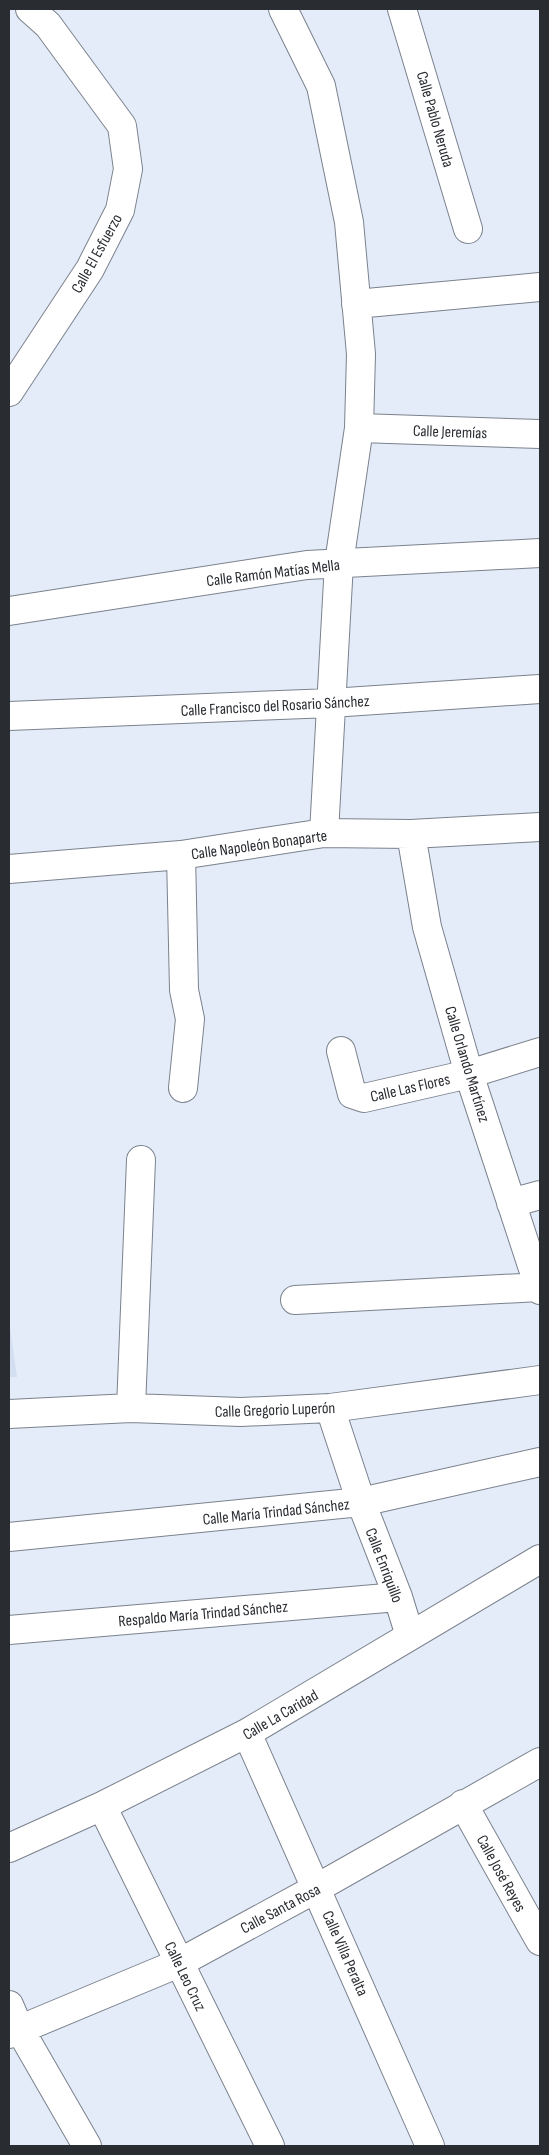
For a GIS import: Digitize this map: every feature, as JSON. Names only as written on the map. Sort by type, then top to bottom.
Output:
[{"type":"street","name":"Calle El Esfuerzo","points":[[9,392],[90,269],[120,210],[128,169],[122,126],[48,25],[30,9]]},
{"type":"street","points":[[283,9],[321,86],[349,222],[361,354],[359,428],[339,563],[324,832]]},
{"type":"street","name":"Calle Pablo Neruda","points":[[402,9],[468,229]]},
{"type":"street","points":[[356,304],[540,287]]},
{"type":"street","name":"Calle Jeremías","points":[[359,428],[540,434]]},
{"type":"street","name":"Calle Ramón Matías Mella","points":[[9,612],[307,565],[540,552]]},
{"type":"street","name":"Calle Francisco del Rosario Sánchez","points":[[9,716],[331,703],[540,689]]},
{"type":"street","name":"Calle Napoleón Bonaparte","points":[[9,869],[181,855],[324,832],[411,834],[540,827]]},
{"type":"street","name":"Calle Orlando Martínez","points":[[411,834],[427,927],[469,1074],[540,1289]]},
{"type":"street","points":[[181,855],[184,990],[190,1019],[183,1088]]},
{"type":"street","name":"Calle Las Flores","points":[[341,1051],[352,1094],[364,1098],[469,1074],[540,1052]]},
{"type":"street","points":[[131,1408],[141,1160]]},
{"type":"street","points":[[511,1203],[540,1195]]},
{"type":"street","points":[[295,1300],[540,1289]]},
{"type":"street","name":"Calle Gregorio Luperón","points":[[9,1414],[131,1408],[241,1412],[330,1408],[540,1380]]},
{"type":"street","name":"Calle Enriquillo","points":[[330,1408],[361,1502],[398,1597],[410,1636]]},
{"type":"street","name":"Calle María Trindad Sánchez","points":[[9,1537],[361,1502],[540,1462]]},
{"type":"street","name":"Calle La Caridad","points":[[9,1848],[102,1806],[248,1733],[540,1559]]},
{"type":"street","name":"Respaldo María Trindad Sánchez","points":[[9,1630],[398,1597]]},
{"type":"street","name":"Calle Villa Peralta","points":[[248,1733],[430,2146]]},
{"type":"street","name":"Calle Santa Rosa","points":[[12,2022],[179,1963],[317,1888],[540,1762]]},
{"type":"street","name":"Calle José Reyes","points":[[463,1804],[540,1941]]},
{"type":"street","name":"Calle Leo Cruz","points":[[102,1806],[270,2146]]},
{"type":"street","points":[[12,2022],[87,2146]]},
{"type":"shaded area","points":[[9,1320],[17,1377],[9,1377]]}]
